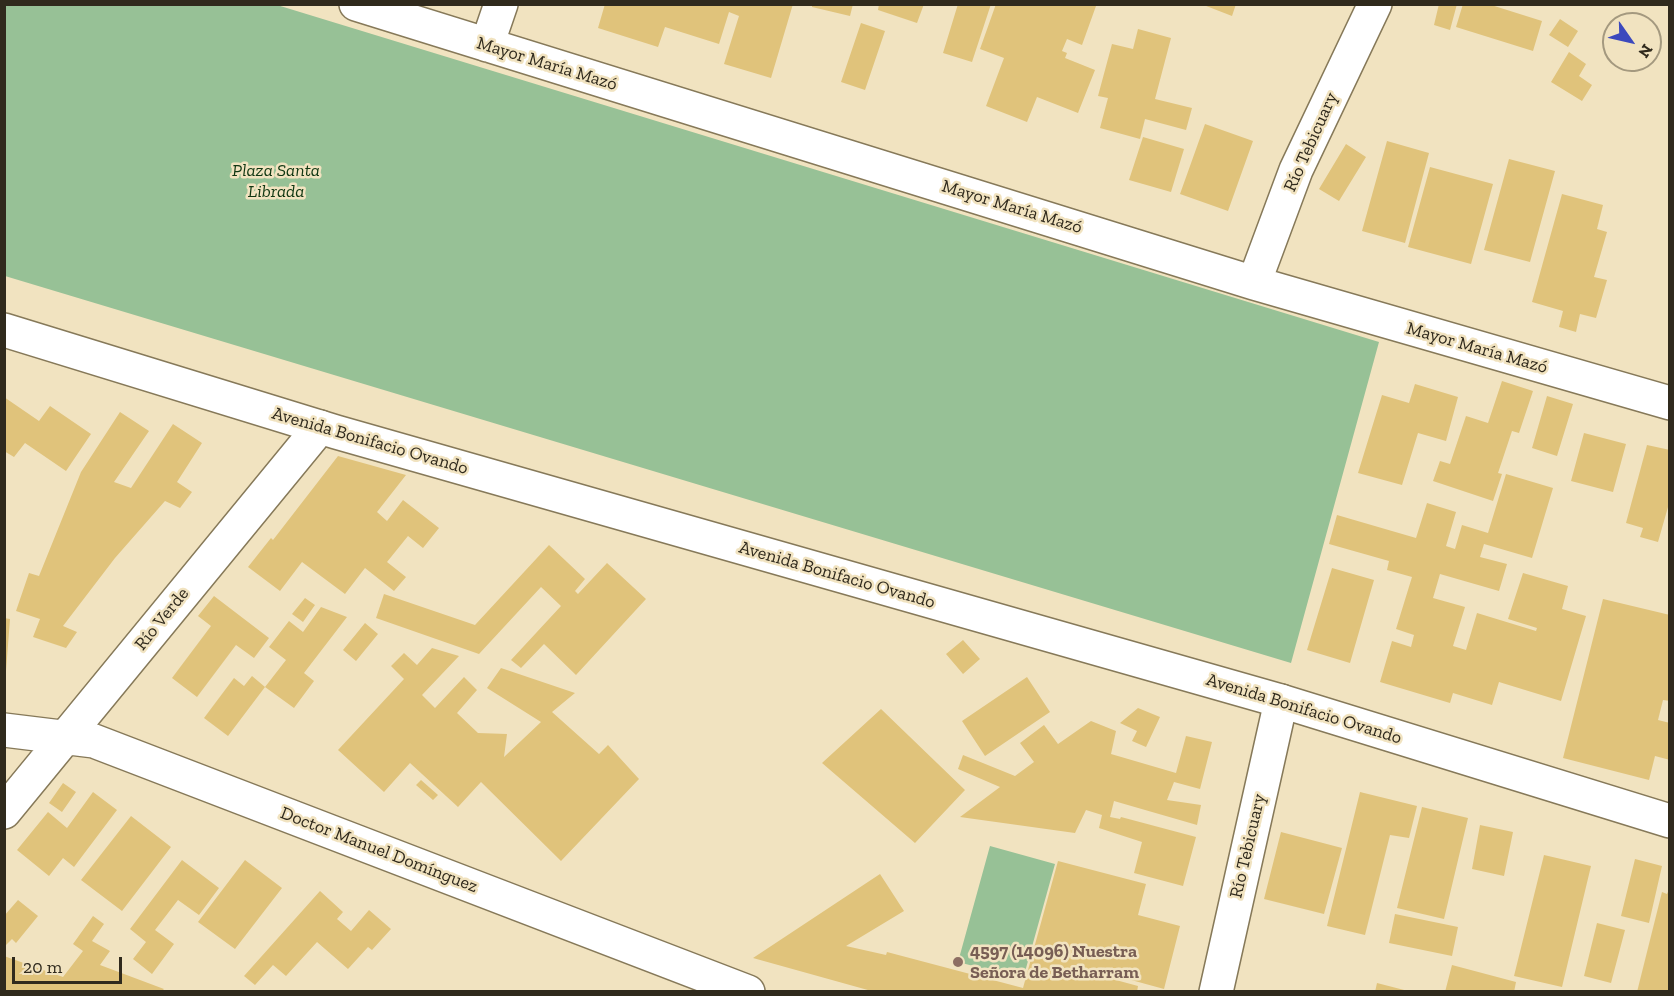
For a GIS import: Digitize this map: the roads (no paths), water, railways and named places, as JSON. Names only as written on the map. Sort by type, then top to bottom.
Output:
[{"type":"street","name":"Mayor María Mazó","points":[[356,4],[1254,283],[1670,403]]},
{"type":"street","points":[[487,45],[501,4]]},
{"type":"street","name":"Río Tebicuary","points":[[1254,283],[1296,170],[1375,4]]},
{"type":"street","name":"Avenida Bonifacio Ovando","points":[[4,330],[320,427],[1281,701],[1670,821]]},
{"type":"street","name":"Río Verde","points":[[4,812],[320,427]]},
{"type":"street","name":"Río Tebicuary","points":[[1216,992],[1281,701]]},
{"type":"street","name":"Doctor Manuel Domínguez","points":[[4,730],[66,736],[106,745],[748,992]]},
{"type":"place","name":"4597 (14096) Nuestra Señora de Betharram","points":[[958,962]]},
{"type":"park label","name":"Plaza Santa Librada","points":[[276,181]]}]
